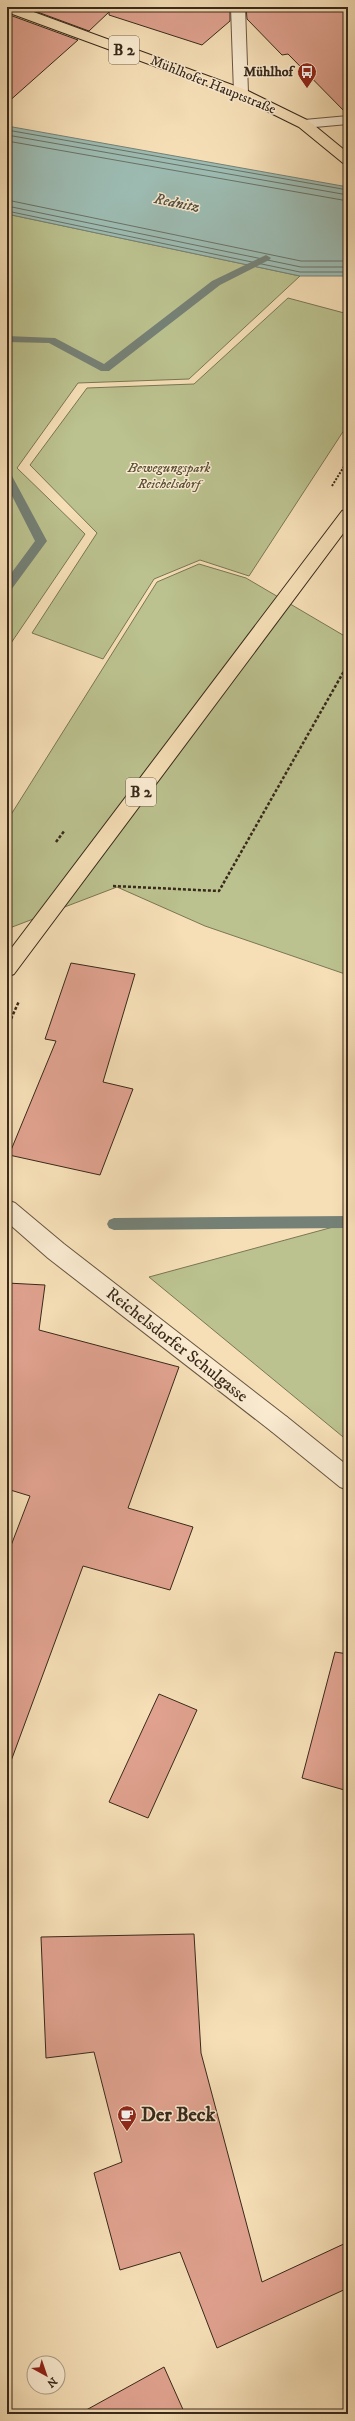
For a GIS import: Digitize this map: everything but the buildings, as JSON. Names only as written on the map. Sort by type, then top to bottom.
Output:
[{"type":"main road","name":"Mühlhofer Hauptstraße","points":[[7,7],[241,93],[304,124]]},
{"type":"main road","name":"B 2","points":[[304,124],[333,146],[348,160]]},
{"type":"main road","name":"B 2","points":[[7,969],[275,615],[348,514]]},
{"type":"street","points":[[238,7],[241,93]]},
{"type":"street","points":[[304,124],[348,120]]},
{"type":"street","name":"Reichelsdorfer Schulgasse","points":[[7,1209],[56,1251],[279,1424]]},
{"type":"lane","name":"Reichelsdorfer Schulgasse","points":[[279,1424],[348,1480]]},
{"type":"path","points":[[105,886],[220,891],[348,664]]},
{"type":"green space","points":[[7,214],[300,276],[189,379],[78,383],[17,468],[85,534],[7,649]]},
{"type":"green space","name":"Bewegungspark Reichelsdorf","points":[[288,298],[348,314],[348,424],[249,576],[200,560],[154,579],[103,659],[32,633],[97,533],[30,465],[87,388],[194,384]]},
{"type":"green space","points":[[199,564],[246,578],[348,638],[348,975],[205,926],[117,887],[7,929],[7,821],[157,582]]},
{"type":"green space","points":[[348,1223],[348,1441],[149,1277]]},
{"type":"water","name":"Rednitz","points":[[7,126],[348,187],[348,276],[300,276],[7,214]]},
{"type":"waterway","points":[[7,339],[51,340],[105,369],[216,283],[266,258]]},
{"type":"waterway","points":[[7,476],[41,541],[7,587]]},
{"type":"waterway","points":[[114,1224],[348,1222]]},
{"type":"place","name":"Mühlhof","points":[[307,89]]},
{"type":"place","name":"Der Beck","points":[[127,2132]]}]
